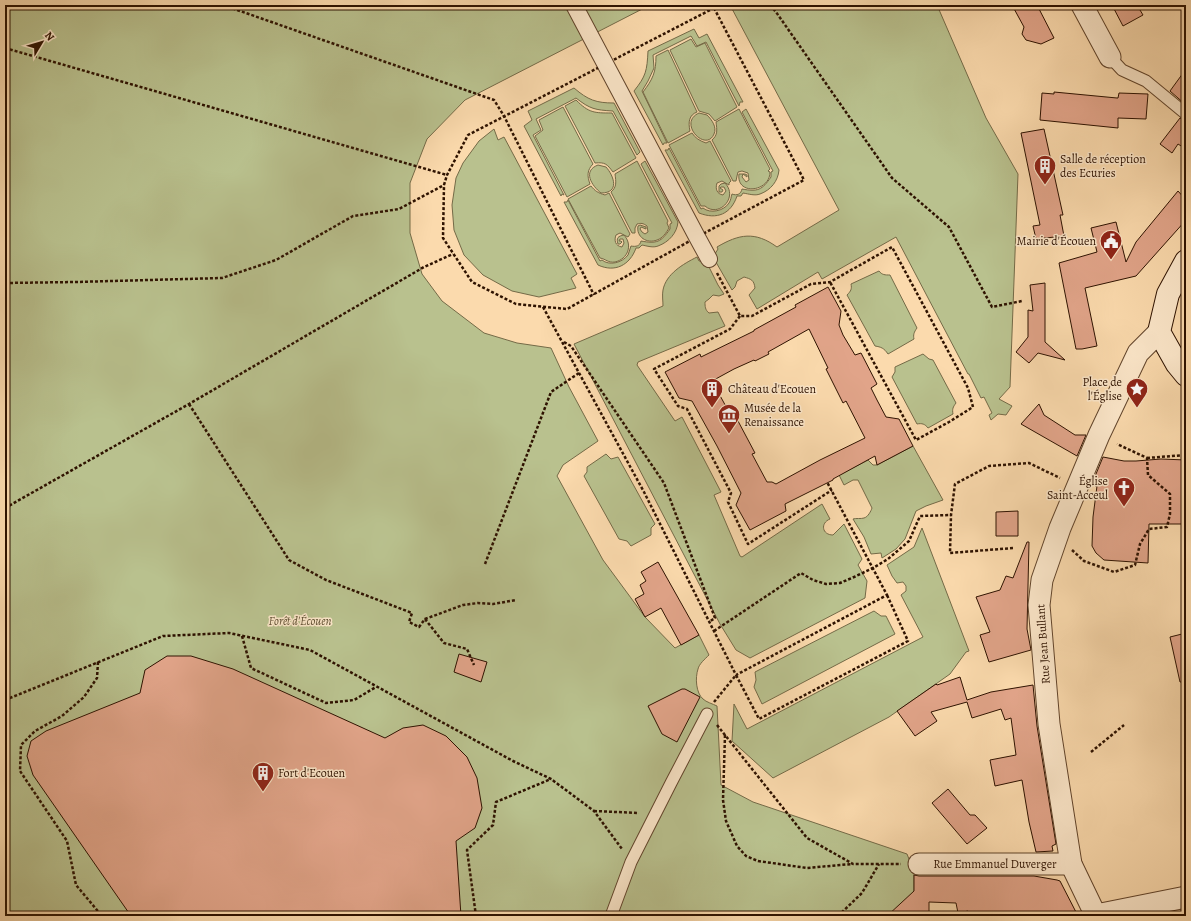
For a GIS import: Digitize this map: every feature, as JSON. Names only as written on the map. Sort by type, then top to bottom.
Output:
[{"type":"main road","points":[[1186,261],[1168,294],[1159,332],[1177,364],[1186,374]]},
{"type":"street","points":[[574,5],[709,259]]},
{"type":"street","points":[[1082,5],[1110,57]]},
{"type":"street","name":"Rue Jean Bullant","points":[[1096,915],[1071,864],[1049,724],[1039,605],[1042,580],[1057,536],[1099,435],[1138,353],[1159,332]]},
{"type":"street","name":"Rue Emmanuel Duverger","points":[[919,864],[1071,864]]},
{"type":"street","points":[[1096,915],[1186,897]]},
{"type":"lane","points":[[1110,57],[1122,70],[1146,81],[1186,114]]},
{"type":"lane","points":[[611,916],[631,862],[707,714]]},
{"type":"path","points":[[5,9],[8,5]]},
{"type":"path","points":[[223,5],[494,100],[504,116],[594,295]]},
{"type":"path","points":[[713,5],[714,8],[804,180],[567,309],[516,304],[472,282],[443,238],[444,184],[447,175],[468,135],[714,8],[721,5]]},
{"type":"path","points":[[770,5],[892,178],[949,227],[992,307],[1022,301]]},
{"type":"path","points":[[5,48],[447,175]]},
{"type":"path","points":[[5,283],[222,278],[276,260],[353,216],[399,209],[444,184]]},
{"type":"path","points":[[740,316],[752,316],[811,284],[830,282],[892,247],[968,388],[973,407],[916,440],[830,282]]},
{"type":"path","points":[[5,508],[190,404],[424,267],[453,254]]},
{"type":"path","points":[[727,290],[740,316]]},
{"type":"path","points":[[543,306],[644,492],[758,719],[908,641],[887,595],[827,482]]},
{"type":"path","points":[[740,316],[730,329],[654,368],[678,406],[687,409],[731,493],[728,502],[748,544],[832,490]]},
{"type":"path","points":[[563,342],[571,346],[664,483],[715,618],[709,622]]},
{"type":"path","points":[[485,564],[551,392],[579,373]]},
{"type":"path","points":[[190,404],[289,560],[326,580],[412,613],[409,622],[419,627],[425,619],[463,605],[478,603],[493,604],[516,600]]},
{"type":"path","points":[[1099,435],[1147,458],[1186,455]]},
{"type":"path","points":[[1057,536],[1084,561],[1114,572],[1135,565],[1140,544],[1149,529],[1167,527],[1170,514],[1170,494],[1148,476],[1147,458]]},
{"type":"path","points":[[1013,548],[950,553],[951,515],[955,484],[989,466],[1029,462],[1078,486]]},
{"type":"path","points":[[714,631],[801,573],[813,580],[826,584],[840,583],[873,568],[888,559],[909,541],[920,516],[951,515]]},
{"type":"path","points":[[853,864],[806,838],[707,714],[736,675],[887,595]]},
{"type":"path","points":[[425,619],[444,643],[467,649],[474,665]]},
{"type":"path","points":[[5,700],[163,636],[229,633],[310,650],[513,761],[551,779],[594,811],[631,862]]},
{"type":"path","points":[[242,636],[251,668],[326,703],[354,700],[377,686]]},
{"type":"path","points":[[98,662],[97,678],[84,697],[62,716],[35,731],[21,745],[20,771],[67,841],[76,885],[102,916]]},
{"type":"path","points":[[1091,752],[1124,725]]},
{"type":"path","points":[[724,734],[723,800],[726,821],[737,846],[746,856],[758,861],[807,868],[853,864],[919,864]]},
{"type":"path","points":[[476,916],[467,850],[493,825],[496,802],[551,779]]},
{"type":"path","points":[[594,811],[655,814]]},
{"type":"path","points":[[838,916],[862,893],[879,864]]},
{"type":"green space","name":"Forêt d'Écouen","points":[[5,5],[650,5],[465,100],[427,139],[410,183],[410,233],[422,274],[442,301],[484,333],[517,343],[551,348],[569,387],[598,441],[563,465],[557,476],[603,560],[645,617],[675,648],[699,635],[709,655],[699,667],[697,673],[697,685],[699,693],[703,699],[717,706],[721,785],[753,802],[907,854],[914,872],[914,892],[896,908],[898,916],[5,916]]},
{"type":"green space","points":[[730,5],[937,5],[986,118],[1018,174],[1010,387],[999,399],[1012,406],[1006,415],[998,414],[991,420],[989,415],[992,413],[984,397],[981,398],[896,237],[822,279],[818,272],[757,309],[749,295],[755,288],[752,280],[744,277],[737,281],[732,290],[713,257],[718,249],[717,247],[733,239],[747,236],[761,238],[777,247],[839,210]]},
{"type":"green space","points":[[694,29],[699,38],[707,34],[743,102],[740,102],[739,106],[706,42],[697,46],[691,36],[653,55],[654,68],[642,91],[667,143],[664,143],[663,145],[634,91],[645,73],[648,51]]},
{"type":"green space","points":[[691,39],[696,47],[705,43],[737,107],[715,121],[709,114],[699,111],[670,50]]},
{"type":"green space","points":[[668,50],[697,112],[692,115],[690,119],[690,131],[668,143],[643,92],[653,75],[656,56]]},
{"type":"green space","points":[[574,88],[592,100],[614,103],[640,152],[637,155],[613,111],[593,108],[585,105],[576,98],[536,119],[541,130],[533,135],[564,195],[562,194],[561,196],[524,126],[532,120],[528,111]]},
{"type":"green space","points":[[576,100],[588,110],[601,113],[612,113],[636,158],[613,172],[606,164],[595,163],[565,106]]},
{"type":"green space","points":[[563,107],[593,164],[588,173],[590,184],[567,197],[535,136],[543,130],[539,120]]},
{"type":"green space","points":[[739,109],[770,169],[768,171],[770,172],[769,179],[765,184],[753,189],[743,186],[739,181],[739,174],[743,174],[742,177],[746,182],[749,180],[748,173],[742,171],[738,172],[736,181],[733,181],[712,140],[717,130],[716,122]]},
{"type":"green space","points":[[746,109],[779,170],[777,178],[771,188],[760,194],[752,195],[743,193],[741,196],[737,196],[731,207],[722,214],[712,216],[699,213],[665,150],[668,150],[669,148],[701,209],[703,208],[709,211],[717,211],[724,208],[730,202],[732,194],[738,194],[742,189],[756,190],[765,185],[771,177],[771,172],[773,171],[742,112]]},
{"type":"green space","points":[[699,113],[707,115],[714,124],[715,131],[710,139],[705,140],[700,138],[692,129],[691,123],[693,118]]},
{"type":"green space","points":[[494,129],[498,140],[504,137],[577,274],[571,278],[576,288],[539,297],[512,291],[483,275],[464,255],[454,230],[452,205],[456,178],[463,163],[479,141]]},
{"type":"green space","points":[[692,133],[696,138],[706,143],[710,141],[731,181],[729,185],[722,181],[717,183],[716,189],[718,192],[723,195],[726,191],[724,187],[721,187],[720,188],[723,190],[722,192],[719,192],[719,186],[725,183],[729,189],[730,195],[725,205],[716,210],[701,206],[669,145]]},
{"type":"green space","points":[[637,161],[668,221],[667,223],[669,228],[661,238],[653,241],[643,239],[640,236],[638,226],[640,225],[646,227],[646,229],[641,227],[640,229],[642,232],[645,234],[648,232],[647,226],[641,223],[637,224],[635,233],[632,233],[611,192],[616,182],[615,174]]},
{"type":"green space","points":[[645,161],[678,222],[676,230],[669,240],[658,246],[650,247],[642,245],[639,248],[636,248],[630,259],[621,266],[610,268],[598,265],[564,202],[567,202],[568,200],[600,261],[602,260],[608,263],[619,262],[628,255],[631,246],[638,246],[641,241],[655,242],[664,237],[670,229],[670,224],[672,223],[641,164]]},
{"type":"green space","points":[[598,165],[606,167],[613,179],[613,187],[607,192],[601,193],[594,187],[590,179],[590,171]]},
{"type":"green space","points":[[591,186],[595,191],[605,195],[609,193],[630,234],[628,237],[624,235],[627,239],[629,247],[626,255],[615,262],[600,258],[568,199]],"holes":[[[620,233],[624,235],[617,239],[618,244],[622,242],[619,241],[620,239],[623,239],[624,243],[622,247],[618,245],[615,239],[616,235]]]},
{"type":"green space","points":[[697,257],[699,261],[706,261],[724,294],[719,296],[713,295],[705,302],[706,309],[709,313],[718,312],[725,326],[638,362],[637,365],[675,421],[682,417],[721,492],[714,495],[740,556],[742,557],[822,504],[830,519],[824,526],[826,533],[833,535],[844,524],[862,559],[858,565],[867,581],[865,598],[750,658],[736,650],[720,624],[574,344],[663,306],[663,290],[671,274],[681,266]]},
{"type":"green space","points":[[879,271],[890,275],[917,328],[914,334],[914,339],[888,354],[882,348],[875,346],[847,295],[851,290],[851,284]]},
{"type":"green space","points":[[923,354],[929,359],[933,360],[956,403],[953,408],[953,414],[928,428],[923,424],[917,424],[892,377],[895,372],[895,367]]},
{"type":"green space","points":[[913,446],[943,500],[916,511],[905,539],[896,549],[882,558],[881,553],[871,554],[864,537],[853,519],[865,517],[869,514],[872,508],[858,480],[853,480],[844,485],[839,475],[868,460],[873,465],[877,465]]},
{"type":"green space","points":[[606,454],[611,459],[618,457],[655,524],[651,528],[651,535],[631,546],[627,541],[619,539],[584,476],[587,472],[587,467]]},
{"type":"green space","points":[[922,528],[969,651],[966,652],[950,674],[889,717],[773,778],[732,741],[734,704],[747,729],[923,637],[901,595],[906,591],[906,586],[903,582],[897,583],[887,565],[914,547]]},
{"type":"green space","points":[[874,611],[881,616],[886,616],[895,634],[762,704],[754,687],[756,680],[755,672]]},
{"type":"building","points":[[1012,5],[1037,5],[1054,38],[1041,44],[1026,40],[1022,34],[1024,27]]},
{"type":"building","points":[[1112,5],[1137,5],[1143,15],[1123,26]]},
{"type":"building","points":[[1186,69],[1186,105],[1170,91]]},
{"type":"building","points":[[1054,92],[1117,98],[1119,93],[1148,94],[1146,119],[1118,118],[1118,128],[1040,120],[1042,93],[1054,94]]},
{"type":"building","points":[[1180,118],[1186,121],[1186,149],[1178,144],[1172,153],[1160,144]]},
{"type":"building","name":"Salle de réception des Ecuries","points":[[1044,129],[1063,215],[1060,215],[1064,236],[1036,239],[1033,226],[1040,225],[1021,133]]},
{"type":"building","points":[[1178,191],[1186,200],[1186,220],[1136,276],[1085,288],[1097,346],[1076,349],[1059,263],[1097,252],[1091,228],[1116,222],[1126,262],[1136,242]]},
{"type":"building","points":[[1045,283],[1045,342],[1065,360],[1038,353],[1029,363],[1016,352],[1028,337],[1028,310],[1033,311],[1030,285]]},
{"type":"building","name":"Château d'Ecouen","points":[[828,287],[841,311],[839,325],[843,335],[855,355],[861,353],[877,384],[871,388],[886,417],[899,419],[913,446],[877,465],[875,456],[833,480],[785,504],[786,511],[750,530],[736,505],[741,493],[717,446],[692,401],[679,398],[665,372],[700,354],[701,357],[754,331],[796,307],[795,305]],"holes":[[[809,329],[828,368],[826,369],[843,403],[846,401],[865,438],[776,484],[767,482],[752,454],[755,453],[738,421],[735,423],[712,381],[734,369],[769,354],[768,352]]]},
{"type":"building","points":[[1039,404],[1044,415],[1075,435],[1086,435],[1077,456],[1021,424]]},
{"type":"building","points":[[1103,457],[1124,461],[1161,459],[1186,460],[1186,524],[1149,524],[1148,563],[1104,560],[1096,553],[1092,546],[1093,517],[1097,486],[1095,486],[1096,474]]},
{"type":"building","points":[[1018,511],[1018,536],[996,536],[996,512]]},
{"type":"building","points":[[1027,542],[1029,542],[1027,629],[1031,650],[989,662],[980,635],[990,632],[976,597],[1000,590],[1006,576],[1013,578]]},
{"type":"building","points":[[658,562],[699,635],[681,645],[661,608],[645,617],[635,599],[644,594],[640,585],[646,581],[641,572]]},
{"type":"building","points":[[1186,633],[1186,682],[1180,682],[1170,637]]},
{"type":"building","points":[[459,654],[487,662],[481,682],[454,672]]},
{"type":"building","name":"Fort d'Ecouen","points":[[167,656],[191,656],[233,669],[385,738],[403,728],[423,725],[446,736],[467,757],[477,778],[482,808],[475,828],[456,841],[461,916],[131,916],[33,775],[27,756],[31,741],[46,731],[140,693],[145,670]]},
{"type":"building","points":[[960,677],[967,700],[991,692],[1033,685],[1037,726],[1056,844],[1052,846],[1053,851],[1036,852],[1022,780],[995,786],[990,760],[1016,755],[1011,718],[1005,720],[1001,709],[972,718],[967,702],[931,712],[937,721],[915,736],[897,711],[936,684],[937,685]]},
{"type":"building","points":[[682,689],[685,689],[700,697],[677,742],[662,734],[648,706]]},
{"type":"building","points":[[948,789],[970,815],[975,815],[987,828],[967,844],[932,803]]},
{"type":"building","points":[[914,875],[1034,876],[1057,880],[1060,881],[1078,916],[1057,916],[1055,913],[1045,916],[969,916],[968,911],[958,913],[956,903],[929,902],[929,916],[887,916],[914,891]]},
{"type":"place","name":"Salle de réception des Ecuries","points":[[1045,186]]},
{"type":"place","name":"Mairie d'Écouen","points":[[1111,260]]},
{"type":"place","name":"Château d'Ecouen","points":[[712,408]]},
{"type":"place","name":"Place de l'Église","points":[[1137,408]]},
{"type":"place","name":"Musée de la Renaissance","points":[[729,434]]},
{"type":"place","name":"Église Saint-Acceul","points":[[1124,508]]},
{"type":"place","name":"Fort d'Ecouen","points":[[263,792]]}]
